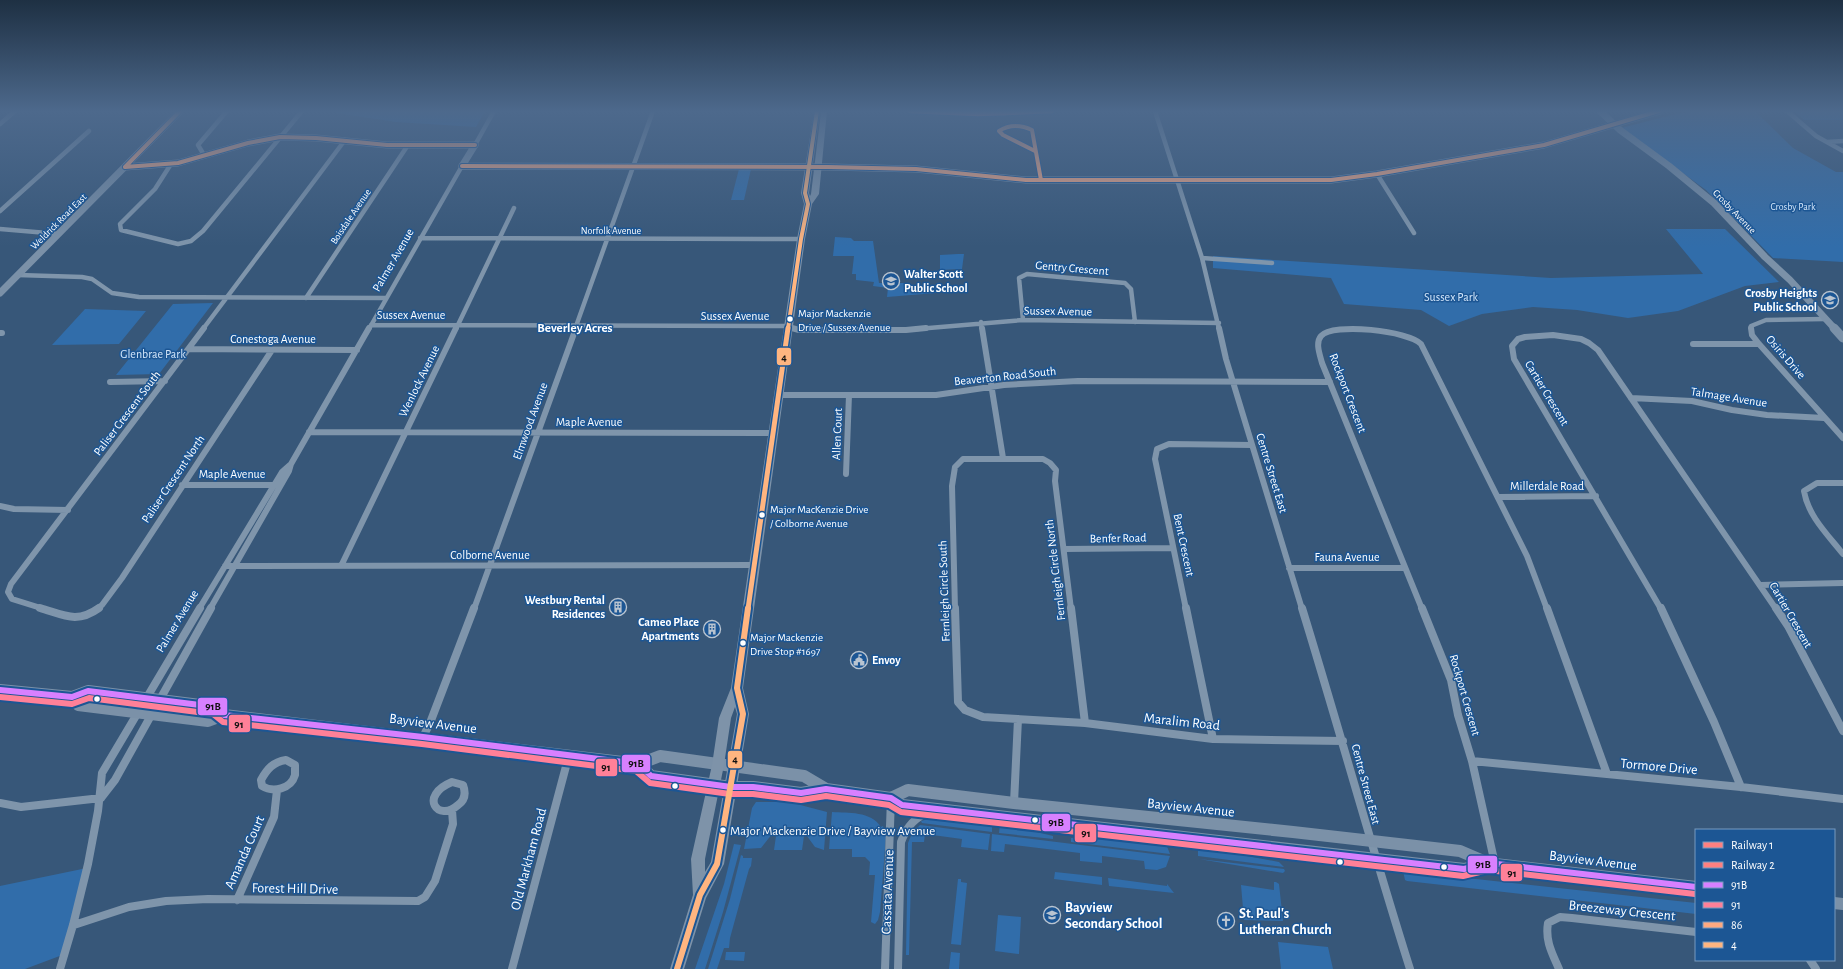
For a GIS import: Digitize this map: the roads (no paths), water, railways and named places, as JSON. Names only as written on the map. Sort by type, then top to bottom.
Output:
[{"type":"main road","points":[[808,204],[805,193],[811,156]]},
{"type":"main road","points":[[700,895],[698,859],[718,765],[725,718],[738,688],[801,239],[808,204],[815,194],[819,156]]},
{"type":"main road","points":[[677,969],[700,895],[717,864],[743,714],[738,688]]},
{"type":"street","points":[[0,211],[61,156]]},
{"type":"street","name":"Weldrick Road East","points":[[0,293],[136,156]]},
{"type":"street","points":[[126,167],[150,167],[171,164],[200,156]]},
{"type":"street","points":[[171,164],[159,184],[120,224],[121,230],[178,244],[191,241],[203,231],[265,156]]},
{"type":"street","name":"Paliser Crescent South","points":[[88,615],[76,618],[12,599],[8,592],[11,584],[334,156]]},
{"type":"street","name":"Boisdale Avenue","points":[[306,298],[401,156]]},
{"type":"street","name":"Palmer Avenue","points":[[101,798],[115,780],[235,565],[282,485],[291,464],[309,432],[468,156]]},
{"type":"street","name":"Elmwood Avenue","points":[[423,736],[430,723],[490,566],[637,156]]},
{"type":"street","name":"Centre Street East","points":[[1169,156],[1202,258],[1219,323],[1226,359],[1343,741],[1370,841],[1410,969]]},
{"type":"street","points":[[462,166],[818,167],[916,169],[1026,180],[1330,180],[1378,174],[1476,156]]},
{"type":"street","name":"Crosby Avenue","points":[[1655,156],[1705,194],[1762,254],[1790,280],[1843,338]]},
{"type":"street","points":[[1378,174],[1414,233]]},
{"type":"street","name":"Wenlock Avenue","points":[[342,564],[514,208]]},
{"type":"street","points":[[0,229],[59,234]]},
{"type":"street","name":"Norfolk Avenue","points":[[420,238],[607,240],[801,239]]},
{"type":"street","points":[[1202,258],[1272,263]]},
{"type":"street","name":"Gentry Crescent","points":[[1023,320],[1019,278],[1027,274],[1125,283],[1131,289],[1135,322]]},
{"type":"street","name":"Sussex Avenue","points":[[18,275],[82,277],[92,279],[112,292],[139,297],[385,298]]},
{"type":"street","name":"Osiris Drive","points":[[1825,319],[1760,322],[1751,326],[1751,331],[1759,344],[1843,438]]},
{"type":"street","name":"Sussex Avenue","points":[[370,325],[770,326],[789,327],[802,330],[906,330],[981,322],[1023,320],[1219,323]]},
{"type":"street","points":[[981,322],[993,387],[1003,458]]},
{"type":"street","name":"Rockport Crescent","points":[[1492,863],[1472,761],[1458,715],[1451,680],[1322,363],[1318,343],[1319,338],[1326,332],[1345,330],[1378,331],[1404,335],[1418,340],[1425,350],[1527,556],[1550,614],[1607,774]]},
{"type":"street","name":"Cartier Crescent","points":[[1741,787],[1714,722],[1665,615],[1596,496],[1520,372],[1514,359],[1512,346],[1518,339],[1533,336],[1553,336],[1578,339],[1589,342],[1598,350],[1788,626],[1843,731]]},
{"type":"street","points":[[1693,344],[1759,344]]},
{"type":"street","name":"Conestoga Avenue","points":[[189,349],[357,350]]},
{"type":"street","name":"Paliser Crescent North","points":[[88,615],[98,610],[106,600],[272,350]]},
{"type":"street","points":[[110,382],[165,381]]},
{"type":"street","name":"Beaverton Road South","points":[[780,395],[936,395],[1038,382],[1078,381],[1330,382]]},
{"type":"street","name":"Allen Court","points":[[846,474],[849,396]]},
{"type":"street","name":"Talmage Avenue","points":[[1631,398],[1692,401],[1732,410],[1767,415],[1824,418]]},
{"type":"street","name":"Maple Avenue","points":[[309,432],[774,433]]},
{"type":"street","name":"Bent Crescent","points":[[1214,739],[1155,468],[1155,459],[1157,449],[1169,444],[1201,446],[1252,444]]},
{"type":"street","name":"Fernleigh Circle North","points":[[1003,458],[1043,459],[1050,463],[1056,470],[1055,481],[1085,723]]},
{"type":"street","name":"Fernleigh Circle South","points":[[1003,458],[963,459],[956,463],[954,470],[952,486],[958,702],[967,711],[983,717],[1018,719]]},
{"type":"street","name":"Palmer Avenue","points":[[60,969],[74,925],[101,798],[102,773],[137,712],[274,485],[282,472],[291,464]]},
{"type":"street","points":[[1843,483],[1818,482],[1810,484],[1804,491],[1804,497],[1807,507],[1843,554]]},
{"type":"street","name":"Maple Avenue","points":[[182,485],[282,485]]},
{"type":"street","name":"Millerdale Road","points":[[1498,497],[1596,496]]},
{"type":"street","points":[[0,506],[14,509],[68,510]]},
{"type":"street","name":"Benfer Road","points":[[1064,549],[1173,548]]},
{"type":"street","name":"Colborne Avenue","points":[[225,566],[342,564],[490,566],[756,565]]},
{"type":"street","name":"Fauna Avenue","points":[[1289,568],[1405,568]]},
{"type":"street","points":[[1761,585],[1843,583]]},
{"type":"street","name":"Bayview Avenue","points":[[0,690],[72,697],[88,691],[216,707],[224,715]]},
{"type":"street","name":"Bayview Avenue","points":[[72,697],[78,706],[208,721],[224,715],[423,736],[639,764],[660,756],[804,776],[826,789]]},
{"type":"street","points":[[1014,803],[1018,719]]},
{"type":"street","name":"Maralim Road","points":[[1018,719],[1085,723],[1214,739],[1343,741]]},
{"type":"street","name":"Old Markham Road","points":[[512,969],[569,755]]},
{"type":"street","points":[[286,760],[292,762],[295,766],[295,776],[284,787],[277,790],[265,790],[261,786],[260,781],[262,775],[273,764],[286,760]]},
{"type":"street","name":"Tormore Drive","points":[[1472,761],[1741,787],[1843,799]]},
{"type":"street","name":"Bayview Avenue","points":[[639,764],[651,776],[731,787],[753,787],[801,793],[826,789],[891,798],[902,805],[1464,869],[1492,863]]},
{"type":"street","points":[[458,783],[462,786],[465,795],[458,806],[452,810],[439,811],[433,804],[433,798],[440,787],[446,784],[458,783]]},
{"type":"street","name":"Amanda Court","points":[[237,900],[274,817],[277,790]]},
{"type":"street","name":"Bayview Avenue","points":[[891,798],[908,790],[1014,803],[1370,841],[1460,851],[1492,863],[1695,887]]},
{"type":"street","points":[[0,803],[20,806],[101,798]]},
{"type":"street","name":"Cassata Avenue","points":[[885,969],[891,798]]},
{"type":"street","name":"Cassata Avenue","points":[[898,969],[901,842],[910,823],[918,816],[936,809]]},
{"type":"street","name":"Forest Hill Drive","points":[[74,925],[129,907],[153,903],[208,899],[418,901],[426,897],[434,881],[453,824],[452,810]]},
{"type":"street","name":"Breezeway Crescent","points":[[1559,969],[1548,947],[1545,933],[1548,923],[1561,917],[1668,927],[1695,932]]},
{"type":"place","name":"Walter Scott Public School","points":[[891,281]]},
{"type":"place","name":"Crosby Heights Public School","points":[[1830,300]]},
{"type":"place","name":"Major Mackenzie Drive / Sussex Avenue","points":[[790,319]]},
{"type":"place","name":"Major MacKenzie Drive / Colborne Avenue","points":[[762,515]]},
{"type":"place","name":"Westbury Rental Residences","points":[[618,607]]},
{"type":"place","name":"Cameo Place Apartments","points":[[712,629]]},
{"type":"place","name":"Major Mackenzie Drive Stop #1697","points":[[743,643]]},
{"type":"place","name":"Envoy","points":[[859,660]]},
{"type":"place","name":"Major Mackenzie Drive / Bayview Avenue","points":[[723,830]]},
{"type":"place","name":"Bayview Secondary School","points":[[1052,915]]},
{"type":"place","name":"St. Paul's Lutheran Church","points":[[1226,921]]},
{"type":"district","name":"Beverley Acres","points":[[575,327]]},
{"type":"park label","name":"Crosby Park","points":[[1793,206]]},
{"type":"park label","name":"Sussex Park","points":[[1451,297]]},
{"type":"park label","name":"Glenbrae Park","points":[[153,354]]}]
